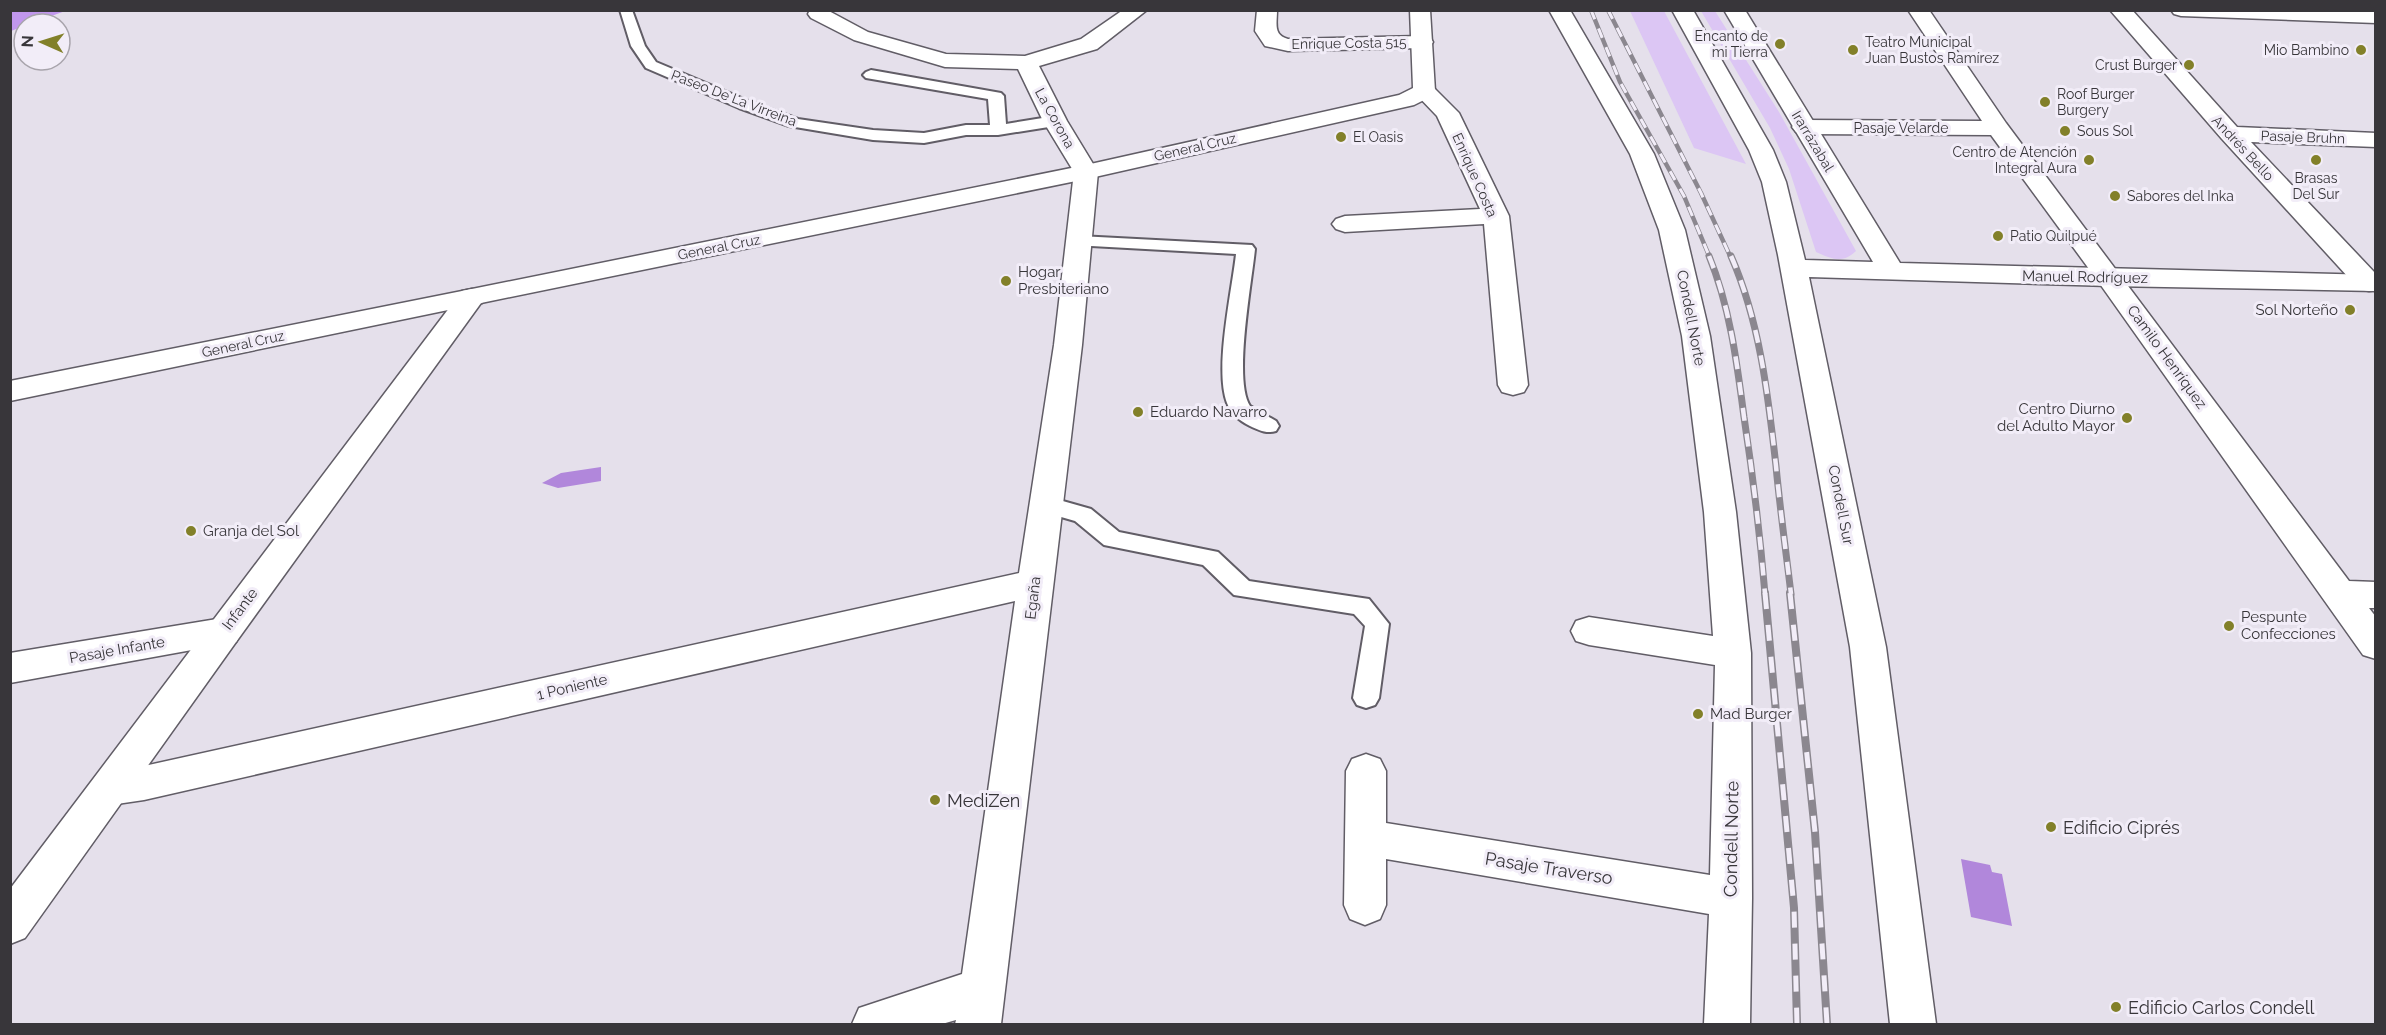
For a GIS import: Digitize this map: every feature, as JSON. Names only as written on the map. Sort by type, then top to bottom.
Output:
[{"type":"street","points":[[818,14],[861,36],[945,60],[1026,63],[1089,44],[1137,10]]},
{"type":"street","name":"Enrique Costa 515","points":[[1267,10],[1266,32],[1274,40],[1288,45],[1422,42]]},
{"type":"street","points":[[1420,10],[1424,91]]},
{"type":"street","name":"Condell Norte","points":[[1559,10],[1642,154],[1672,230],[1696,336],[1720,513],[1733,653],[1731,898],[1727,1024]]},
{"type":"street","name":"Condell Sur","points":[[1682,10],[1761,150],[1774,182],[1794,268],[1868,647],[1913,1024]]},
{"type":"street","name":"Irarrázabal","points":[[1734,10],[1893,272]]},
{"type":"street","name":"Camilo Henríquez","points":[[1918,10],[1994,123],[2110,278],[2376,645]]},
{"type":"street","name":"Andrés Bello","points":[[2120,10],[2230,134],[2372,283]]},
{"type":"street","points":[[2181,10],[2376,16]]},
{"type":"street","name":"La Corona","points":[[1026,63],[1055,121],[1086,172]]},
{"type":"street","name":"General Cruz","points":[[10,391],[1086,172],[1406,99],[1424,91]]},
{"type":"street","name":"Enrique Costa","points":[[1424,91],[1447,113],[1496,216],[1513,386]]},
{"type":"street","points":[[1871,112],[1994,123]]},
{"type":"street","name":"Pasaje Velarde","points":[[1804,127],[1994,123]]},
{"type":"street","name":"Pasaje Bruhn","points":[[2230,134],[2376,141]]},
{"type":"street","name":"Egaña","points":[[981,1007],[1045,504],[1068,345],[1086,172]]},
{"type":"street","points":[[1345,224],[1496,216]]},
{"type":"street","name":"Manuel Rodríguez","points":[[1794,268],[2372,283]]},
{"type":"street","name":"Infante","points":[[10,924],[472,297]]},
{"type":"street","name":"1 Poniente","points":[[110,788],[155,780],[1035,583]]},
{"type":"street","points":[[2340,594],[2376,595]]},
{"type":"street","points":[[1589,631],[1733,653]]},
{"type":"street","name":"Pasaje Infante","points":[[10,668],[223,632]]},
{"type":"street","points":[[1365,905],[1366,771]]},
{"type":"street","name":"Pasaje Traverso","points":[[1367,838],[1731,898]]},
{"type":"street","points":[[875,1024],[981,1007]]},
{"type":"lane","name":"Paseo De La Virreina","points":[[626,12],[638,46],[651,66],[795,123],[873,135],[924,138],[966,129],[998,130],[1055,121]]},
{"type":"lane","points":[[871,75],[996,96],[998,130]]},
{"type":"lane","points":[[1079,241],[1246,249],[1232,382],[1238,403],[1249,417],[1269,426]]},
{"type":"lane","points":[[1045,504],[1083,515],[1112,539],[1210,558],[1242,589],[1361,606],[1377,624],[1366,698]]},
{"type":"shaded area","points":[[11,10],[65,10],[62,12],[12,12],[11,31]]},
{"type":"shaded area","points":[[1630,11],[1664,11],[1746,164],[1694,148]]},
{"type":"shaded area","points":[[1701,11],[1715,11],[1779,112],[1856,251],[1851,255],[1837,259],[1816,252],[1789,169],[1770,128]]},
{"type":"shaded area","points":[[601,467],[601,481],[558,488],[542,483],[561,473]]},
{"type":"shaded area","points":[[1961,859],[1990,865],[1992,872],[2002,874],[2012,926],[1971,917]]},
{"type":"railway","points":[[1591,10],[1620,82],[1684,196],[1710,258]]},
{"type":"railway","points":[[1608,10],[1701,193],[1731,258]]},
{"type":"railway","points":[[1709,256],[1722,295],[1735,356],[1759,528],[1765,594]]},
{"type":"railway","points":[[1731,256],[1749,307],[1761,359],[1770,413],[1791,594]]},
{"type":"railway","points":[[1765,593],[1794,908],[1797,1024]]},
{"type":"railway","points":[[1790,593],[1815,832],[1827,1024]]},
{"type":"place","name":"Encanto de mi Tierra","points":[[1780,44]]},
{"type":"place","name":"Teatro Municipal Juan Bustos Ramírez","points":[[1853,50]]},
{"type":"place","name":"Mio Bambino","points":[[2361,50]]},
{"type":"place","name":"Crust Burger","points":[[2189,65]]},
{"type":"place","name":"Roof Burger Burgery","points":[[2045,102]]},
{"type":"place","name":"Sous Sol","points":[[2065,131]]},
{"type":"place","name":"El Oasis","points":[[1341,137]]},
{"type":"place","name":"Centro de Atención Integral Aura","points":[[2089,160]]},
{"type":"place","name":"Brasas Del Sur","points":[[2316,160]]},
{"type":"place","name":"Sabores del Inka","points":[[2115,196]]},
{"type":"place","name":"Patio Quilpué","points":[[1998,236]]},
{"type":"place","name":"Hogar Presbiteriano","points":[[1006,281]]},
{"type":"place","name":"Sol Norteño","points":[[2350,310]]},
{"type":"place","name":"Eduardo Navarro","points":[[1138,412]]},
{"type":"place","name":"Centro Diurno del Adulto Mayor","points":[[2127,418]]},
{"type":"place","name":"Granja del Sol","points":[[191,531]]},
{"type":"place","name":"Pespunte Confecciones","points":[[2229,626]]},
{"type":"place","name":"Mad Burger","points":[[1698,714]]},
{"type":"place","name":"MediZen","points":[[935,800]]},
{"type":"place","name":"Edificio Ciprés","points":[[2051,827]]},
{"type":"place","name":"Edificio Carlos Condell","points":[[2116,1007]]}]
